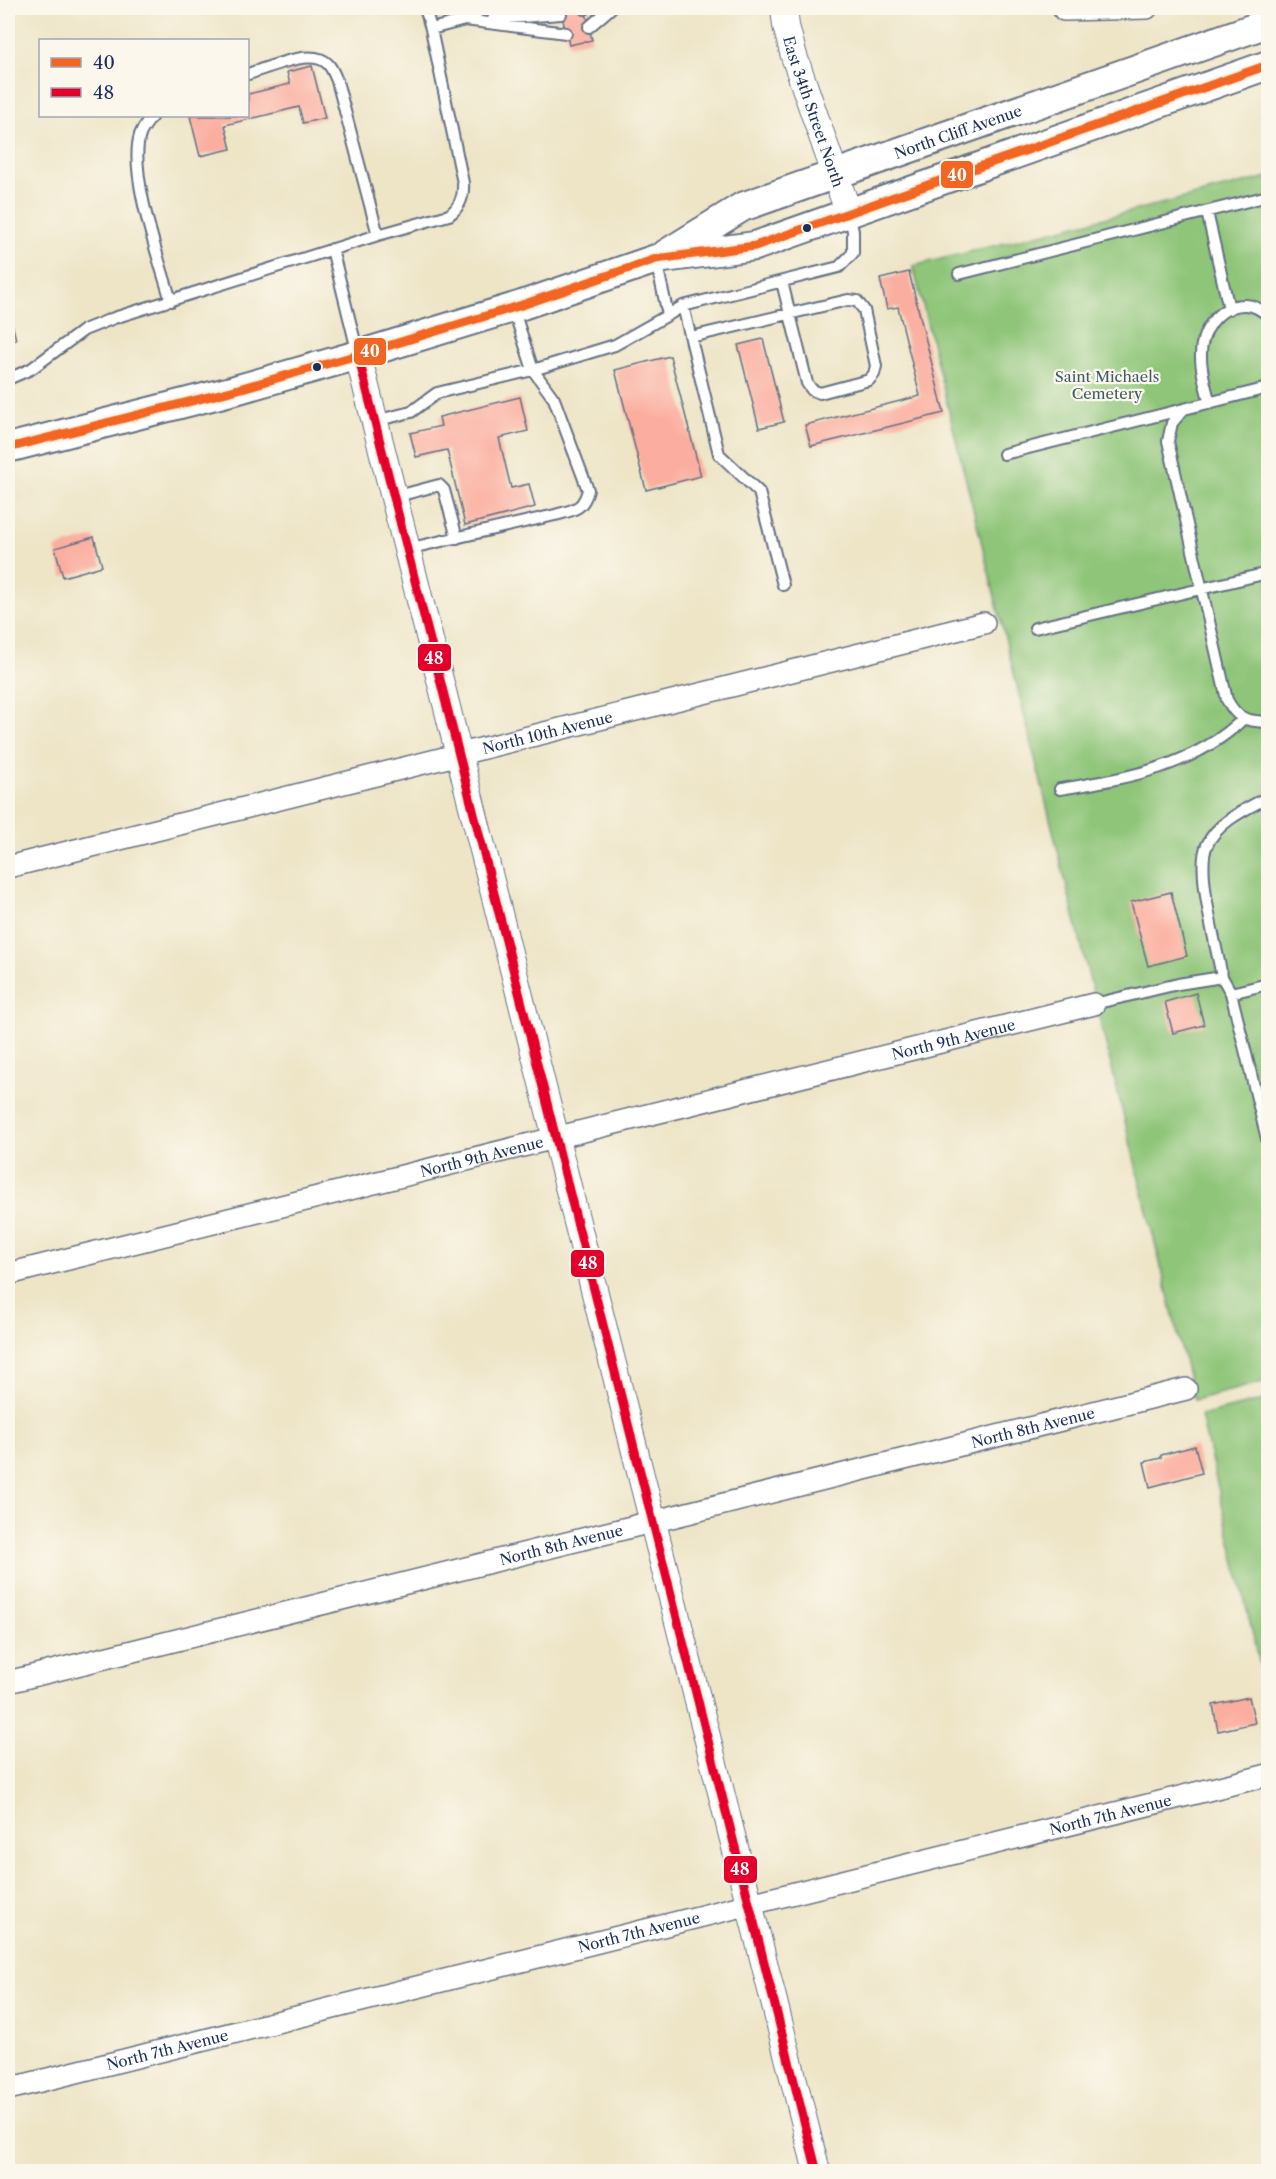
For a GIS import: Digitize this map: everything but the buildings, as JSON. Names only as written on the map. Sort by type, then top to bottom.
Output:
[{"type":"main road","name":"North Cliff Avenue","points":[[656,260],[742,207],[1269,23]]},
{"type":"main road","name":"North Cliff Avenue","points":[[8,448],[236,390],[358,355],[656,260],[755,246],[1269,65]]},
{"type":"street","name":"East 34th Street North","points":[[784,8],[794,56],[849,214]]},
{"type":"street","points":[[1064,9],[1147,8]]},
{"type":"street","points":[[358,355],[817,2172]]},
{"type":"street","name":"North 10th Avenue","points":[[8,867],[984,623]]},
{"type":"street","name":"North 9th Avenue","points":[[8,1274],[1094,1004]]},
{"type":"street","name":"North 8th Avenue","points":[[8,1682],[1186,1389]]},
{"type":"street","name":"North 7th Avenue","points":[[8,2089],[1269,1775]]},
{"type":"lane","points":[[8,379],[31,369],[84,330],[114,318],[171,302],[332,249],[449,215],[457,209],[464,192],[426,8]]},
{"type":"lane","points":[[465,20],[485,8]]},
{"type":"lane","points":[[589,27],[611,8]]},
{"type":"lane","points":[[431,29],[465,20],[561,14]]},
{"type":"lane","points":[[465,20],[566,33]]},
{"type":"lane","points":[[249,74],[303,57],[319,57],[330,65],[337,81],[378,235]]},
{"type":"lane","points":[[151,117],[141,134],[137,165],[148,220],[171,302]]},
{"type":"lane","points":[[959,274],[1269,196]]},
{"type":"lane","points":[[1207,212],[1230,309]]},
{"type":"lane","points":[[374,421],[411,412],[437,393],[533,370],[615,345],[683,306],[839,267],[853,253],[854,242],[849,214]]},
{"type":"lane","points":[[332,249],[358,355]]},
{"type":"lane","points":[[656,260],[668,315]]},
{"type":"lane","points":[[690,337],[790,314],[848,300],[857,301],[864,310],[876,366],[869,380],[820,393],[812,390],[807,383],[790,314],[782,282]]},
{"type":"lane","points":[[1210,403],[1201,357],[1203,337],[1210,323],[1224,310],[1243,305],[1255,307],[1269,315]]},
{"type":"lane","points":[[683,306],[719,454],[759,492],[783,585]]},
{"type":"lane","points":[[407,550],[555,515],[578,508],[586,500],[588,490],[554,399],[533,370],[513,307]]},
{"type":"lane","points":[[1004,454],[1269,388]]},
{"type":"lane","points":[[1183,410],[1172,423],[1168,441],[1227,700],[1234,713],[1251,721],[1269,722]]},
{"type":"lane","points":[[394,497],[439,485],[444,490],[457,538]]},
{"type":"lane","points":[[1035,628],[1269,573]]},
{"type":"lane","points":[[1060,789],[1124,778],[1160,768],[1206,748],[1228,734],[1244,718]]},
{"type":"lane","points":[[1268,1143],[1231,993],[1222,977],[1202,871],[1206,845],[1221,827],[1246,808],[1269,797]]},
{"type":"lane","points":[[1094,1004],[1178,984],[1222,977]]},
{"type":"lane","points":[[1231,993],[1269,984]]},
{"type":"green space","name":"Saint Michaels Cemetery","points":[[1268,177],[1268,1381],[1194,1400],[913,266]]},
{"type":"green space","points":[[1268,1399],[1268,1698],[1201,1416]]},
{"type":"transit line","name":"40","points":[[8,448],[235,390],[358,355],[522,305],[656,259],[755,246],[1268,65]]},
{"type":"transit line","name":"48","points":[[358,355],[817,2172]]}]
